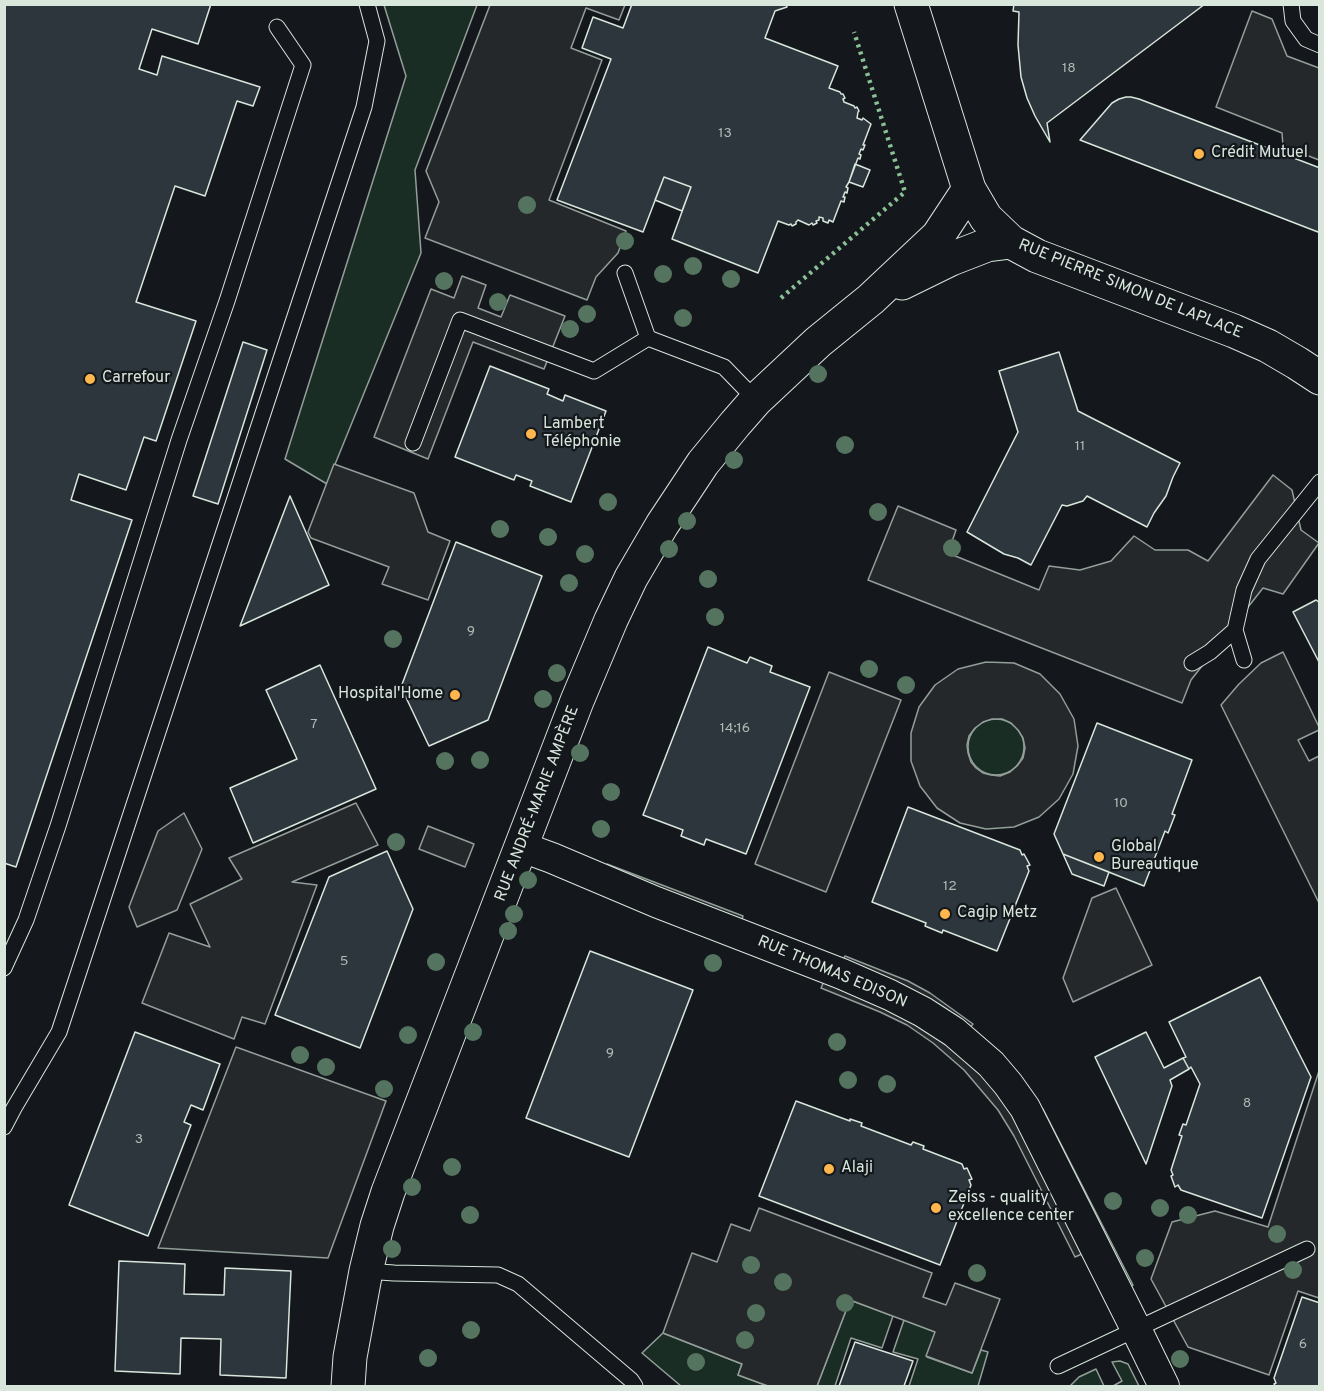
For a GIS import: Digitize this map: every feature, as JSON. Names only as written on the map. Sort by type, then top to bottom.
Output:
[{"type":"street","name":"RUE PIERRE SIMON DE LAPLACE","points":[[910,4],[969,189],[986,218],[1011,242],[1037,256],[1268,346],[1320,378]]},
{"type":"street","name":"RUE ANDRÉ-MARIE AMPÈRE","points":[[348,1386],[350,1357],[366,1271],[388,1192],[577,701],[631,578],[662,525],[703,464],[735,423],[818,342],[871,299],[938,236],[969,189]]},
{"type":"street","name":"RUE ANDRÉ-MARIE AMPÈRE","points":[[871,299],[951,259],[987,245],[1011,242]]},
{"type":"street","name":"RUE THOMAS EDISON","points":[[522,847],[851,978],[923,1012],[954,1032],[991,1064],[1025,1108],[1164,1386]]},
{"type":"lane","points":[[4,1126],[59,1032],[364,107],[377,41],[367,4]]},
{"type":"lane","points":[[1291,4],[1293,21],[1306,39],[1320,45]]},
{"type":"lane","points":[[4,968],[26,920],[55,836],[179,440],[227,301],[303,65],[277,27]]},
{"type":"lane","points":[[625,273],[648,339]]},
{"type":"lane","points":[[413,443],[460,320],[594,371],[648,339]]},
{"type":"lane","points":[[648,339],[724,367],[756,400]]},
{"type":"lane","points":[[1244,660],[1235,630],[1244,590],[1258,559],[1320,482]]},
{"type":"lane","points":[[1192,663],[1210,652],[1235,630]]},
{"type":"lane","points":[[1058,1366],[1307,1249]]},
{"type":"lane","points":[[366,1271],[498,1275],[518,1284],[636,1386]]},
{"type":"green space","points":[[384,5],[477,5],[415,170],[421,253],[327,484],[285,459],[406,76]]},
{"type":"green space","points":[[990,719],[1002,719],[1012,723],[1020,731],[1024,747],[1020,763],[1012,771],[1002,775],[990,775],[980,771],[972,763],[968,753],[968,741],[972,731],[980,723]]},
{"type":"green space","points":[[850,1300],[893,1316],[882,1348],[851,1338],[835,1386],[817,1386]]},
{"type":"green space","points":[[904,1320],[936,1332],[927,1357],[972,1373],[981,1350],[988,1352],[978,1386],[909,1386],[918,1359],[893,1352]]},
{"type":"green space","points":[[663,1333],[742,1364],[738,1375],[768,1386],[681,1386],[642,1353]]},
{"type":"green space","points":[[1120,1361],[1128,1364],[1139,1386],[1113,1386],[1122,1381],[1112,1362]]},
{"type":"green space","points":[[1096,1369],[1104,1386],[1070,1386],[1079,1377]]},
{"type":"shaded area","points":[[490,5],[625,5],[619,20],[586,8],[571,48],[602,60],[549,200],[626,231],[618,253],[596,277],[587,300],[425,238],[439,202],[426,171]]},
{"type":"shaded area","points":[[1252,11],[1272,19],[1287,56],[1319,68],[1319,160],[1283,146],[1282,133],[1216,107]]},
{"type":"shaded area","points":[[462,276],[486,285],[478,308],[501,317],[510,295],[565,316],[544,369],[473,342],[428,459],[374,437],[431,289],[454,298]]},
{"type":"shaded area","points":[[334,464],[414,493],[428,532],[450,541],[428,600],[382,584],[389,567],[311,538],[308,532]]},
{"type":"shaded area","points":[[1273,475],[1292,490],[1301,530],[1319,543],[1283,594],[1263,588],[1191,680],[1182,703],[868,580],[898,506],[956,530],[948,553],[1039,590],[1049,566],[1080,570],[1111,561],[1134,536],[1155,550],[1188,550],[1208,561]]},
{"type":"shaded area","points":[[1283,652],[1319,727],[1319,730],[1298,740],[1309,761],[1319,756],[1319,903],[1221,705],[1261,663]]},
{"type":"shaded area","points":[[986,662],[1014,663],[1040,674],[1060,694],[1074,719],[1078,746],[1073,774],[1059,799],[1039,817],[1014,827],[986,829],[960,823],[937,808],[920,786],[911,761],[911,733],[919,707],[935,685],[958,669]],"holes":[[[1002,719],[1011,723],[1023,738],[1025,748],[1023,758],[1010,772],[1000,776],[983,773],[971,762],[967,745],[969,736],[983,722]]]},
{"type":"shaded area","points":[[829,672],[901,700],[826,892],[755,864]]},
{"type":"shaded area","points":[[356,803],[378,845],[292,882],[317,885],[265,1024],[242,1017],[234,1039],[142,1003],[169,933],[210,947],[190,904],[242,879],[229,858]]},
{"type":"shaded area","points":[[184,813],[202,849],[177,910],[137,927],[129,907],[158,831]]},
{"type":"shaded area","points":[[428,826],[474,844],[465,867],[419,849]]},
{"type":"shaded area","points":[[607,864],[743,916],[740,925],[603,873]]},
{"type":"shaded area","points":[[1116,888],[1152,965],[1073,1002],[1063,978],[1092,898]]},
{"type":"shaded area","points":[[845,956],[908,981],[930,993],[973,1024],[966,1032],[841,964]]},
{"type":"shaded area","points":[[825,979],[884,1002],[970,1061],[1007,1105],[1084,1253],[1075,1257],[1014,1136],[998,1110],[964,1070],[933,1043],[907,1025],[821,988]]},
{"type":"shaded area","points":[[236,1047],[386,1101],[328,1258],[158,1248]]},
{"type":"shaded area","points":[[1319,1071],[1319,1298],[1298,1291],[1269,1375],[1188,1347],[1151,1279],[1172,1222],[1215,1211],[1268,1227]]},
{"type":"shaded area","points":[[1043,1109],[1133,1285],[1125,1290],[1035,1114]]},
{"type":"shaded area","points":[[759,1208],[932,1273],[923,1297],[946,1305],[955,1283],[1000,1299],[972,1373],[926,1356],[935,1332],[850,1300],[817,1386],[768,1386],[738,1375],[742,1364],[663,1333],[692,1253],[717,1262],[731,1224],[750,1231]]},
{"type":"building","name":"Carrefour","points":[[4,4],[211,4],[198,44],[152,29],[139,69],[157,75],[162,56],[260,87],[253,106],[237,101],[205,196],[175,186],[136,302],[196,321],[156,441],[144,437],[126,490],[79,474],[71,500],[132,520],[16,867],[4,863]]},
{"type":"building","points":[[632,4],[786,4],[787,7],[775,11],[765,38],[838,66],[829,88],[843,94],[844,102],[857,107],[859,111],[857,118],[862,120],[863,118],[871,124],[863,150],[861,149],[859,154],[860,159],[858,158],[846,187],[848,188],[843,197],[845,197],[844,202],[841,201],[833,222],[829,220],[828,223],[819,217],[817,223],[813,225],[798,220],[792,226],[778,221],[758,273],[672,239],[691,187],[664,177],[643,232],[557,200],[611,59],[582,48],[593,17],[623,28]]},
{"type":"building","points":[[1014,4],[1205,4],[1047,123],[1050,142],[1035,116],[1021,77],[1018,45],[1019,12],[1013,11]]},
{"type":"building","name":"Crédit Mutuel","points":[[1126,97],[1139,99],[1320,168],[1320,228],[1318,232],[1080,140],[1112,103]]},
{"type":"building","points":[[855,164],[870,170],[863,187],[849,182]]},
{"type":"building","points":[[664,177],[691,187],[682,211],[655,200]]},
{"type":"building","points":[[243,342],[267,350],[218,504],[193,496]]},
{"type":"building","points":[[1059,352],[1078,411],[1180,463],[1166,496],[1147,527],[1087,496],[1083,501],[1067,506],[1062,505],[1031,565],[1004,554],[967,532],[1018,432],[999,371]]},
{"type":"building","name":"Lambert Téléphonie","points":[[490,366],[549,389],[547,394],[563,401],[565,395],[606,411],[571,502],[530,486],[532,481],[516,475],[514,480],[455,457]]},
{"type":"building","points":[[290,496],[329,585],[240,626]]},
{"type":"building","points":[[456,542],[542,576],[488,720],[429,746],[401,687]]},
{"type":"building","points":[[1316,600],[1320,603],[1320,664],[1293,612]]},
{"type":"building","points":[[708,647],[747,663],[750,657],[772,666],[770,672],[810,687],[746,854],[706,839],[704,845],[681,836],[683,830],[643,815]]},
{"type":"building","points":[[320,665],[376,789],[253,843],[230,788],[297,759],[266,690]]},
{"type":"building","points":[[1097,723],[1192,760],[1172,814],[1175,815],[1168,833],[1165,831],[1144,886],[1063,854],[1054,834]]},
{"type":"building","points":[[908,807],[1020,850],[1022,855],[1024,854],[1030,865],[1027,866],[1029,871],[997,951],[943,930],[942,933],[925,926],[926,923],[872,902]]},
{"type":"building","points":[[387,851],[413,909],[360,1048],[275,1015],[329,877]]},
{"type":"building","points":[[1063,854],[1109,872],[1104,886],[1072,874]]},
{"type":"building","points":[[590,951],[693,990],[629,1157],[526,1118]]},
{"type":"building","points":[[1260,977],[1311,1077],[1262,1218],[1181,1190],[1178,1185],[1175,1187],[1171,1170],[1182,1136],[1179,1135],[1183,1124],[1186,1125],[1200,1084],[1183,1058],[1186,1057],[1169,1022]]},
{"type":"building","points":[[135,1032],[220,1064],[203,1110],[191,1105],[184,1122],[191,1125],[148,1236],[69,1205]]},
{"type":"building","points":[[1146,1032],[1164,1068],[1183,1058],[1189,1069],[1170,1080],[1172,1086],[1146,1164],[1095,1057]]},
{"type":"building","points":[[796,1101],[850,1121],[850,1119],[862,1123],[861,1126],[911,1145],[913,1142],[924,1146],[923,1149],[962,1164],[964,1169],[967,1168],[972,1179],[969,1180],[971,1185],[940,1265],[759,1196]]},
{"type":"building","points":[[119,1261],[185,1264],[184,1294],[224,1295],[225,1268],[291,1271],[286,1378],[220,1375],[221,1339],[181,1338],[180,1374],[115,1371]]},
{"type":"building","points":[[1302,1297],[1320,1303],[1320,1386],[1275,1386],[1274,1378]]},
{"type":"building","points":[[855,1342],[913,1361],[904,1386],[839,1386]]},
{"type":"hedge","points":[[781,298],[905,192],[854,32]]},
{"type":"place","name":"Crédit Mutuel","points":[[1199,154]]},
{"type":"place","name":"Carrefour","points":[[90,379]]},
{"type":"place","name":"Lambert Téléphonie","points":[[531,434]]},
{"type":"place","name":"Hospital'Home","points":[[455,695]]},
{"type":"place","name":"Global Bureautique","points":[[1099,857]]},
{"type":"place","name":"Cagip Metz","points":[[945,914]]},
{"type":"place","name":"Alaji","points":[[829,1169]]},
{"type":"place","name":"Zeiss - quality excellence center","points":[[936,1208]]}]
